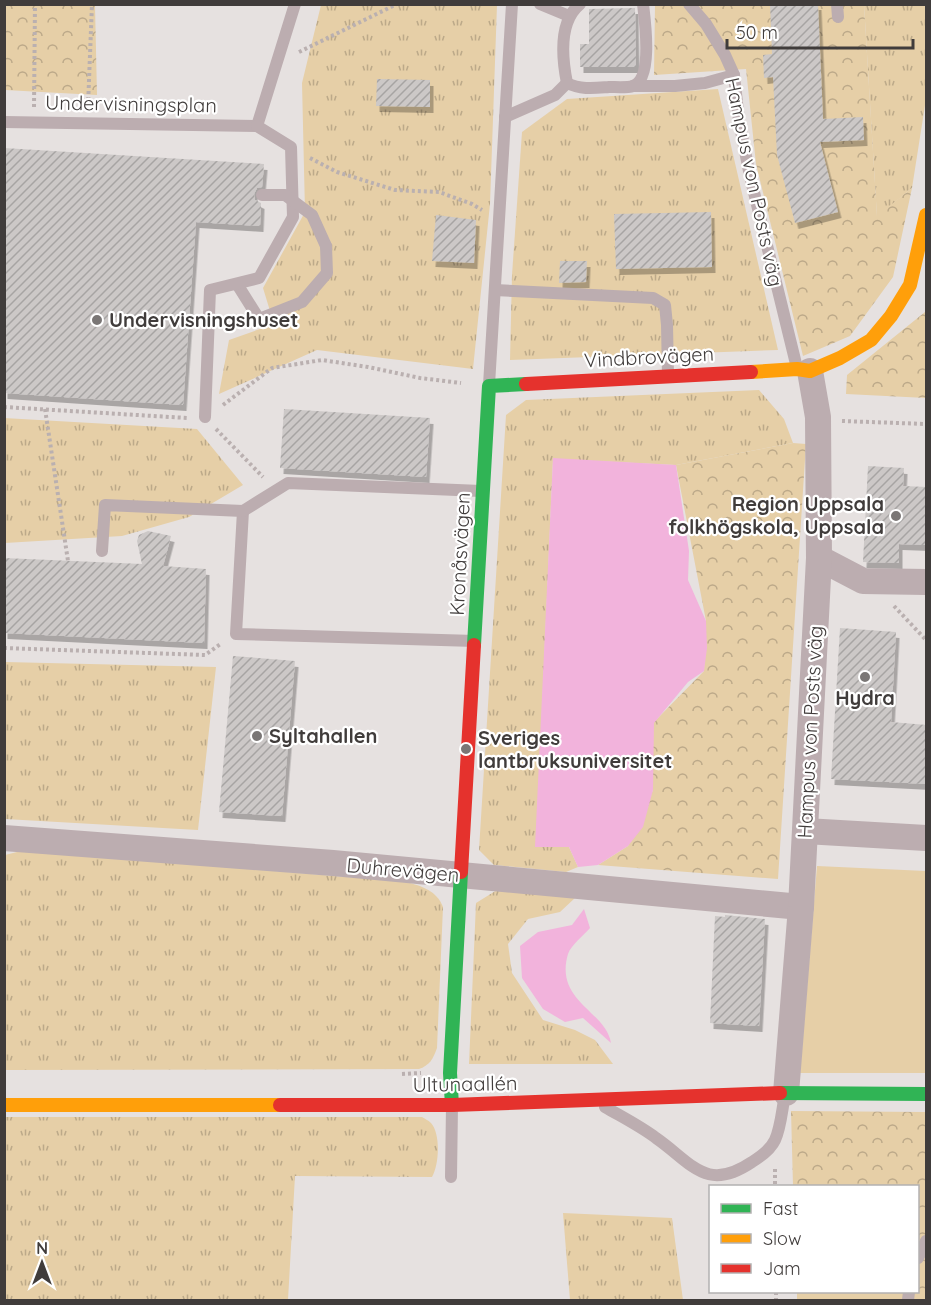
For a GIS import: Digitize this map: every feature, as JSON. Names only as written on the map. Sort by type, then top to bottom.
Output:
[{"type":"street","name":"Vindbrovägen","points":[[489,386],[804,370],[840,358],[871,340],[891,316],[909,285],[927,215]]},
{"type":"street","name":"Hampus von Posts väg","points":[[786,1093],[806,831],[819,558],[818,417],[804,370]]},
{"type":"street","name":"Kronåsvägen","points":[[452,1105],[450,1073],[489,386]]},
{"type":"street","points":[[819,558],[863,581],[927,582]]},
{"type":"street","points":[[806,831],[927,838]]},
{"type":"street","name":"Duhrevägen","points":[[4,838],[321,862],[801,907]]},
{"type":"street","name":"Ultunaallén","points":[[4,1105],[452,1105],[786,1093],[927,1094]]},
{"type":"lane","points":[[205,417],[210,290],[259,278],[293,217],[291,147],[257,126],[295,4]]},
{"type":"lane","name":"Kronåsvägen","points":[[489,386],[512,4]]},
{"type":"lane","points":[[540,4],[569,16]]},
{"type":"lane","points":[[505,117],[555,95],[567,83],[565,31],[569,16],[580,4]]},
{"type":"lane","points":[[633,86],[641,80],[644,69],[647,35],[643,4]]},
{"type":"lane","name":"Hampus von Posts väg","points":[[689,4],[706,24],[734,75],[739,121],[750,176],[789,344],[804,370]]},
{"type":"lane","points":[[567,83],[575,87],[586,88],[675,86],[734,75]]},
{"type":"lane","name":"Undervisningsplan","points":[[4,122],[257,126]]},
{"type":"lane","points":[[237,284],[259,319],[302,302],[327,273],[326,246],[312,215],[285,195],[262,195]]},
{"type":"lane","points":[[495,290],[654,298],[665,305],[668,325],[668,376]]},
{"type":"lane","points":[[102,551],[105,505],[243,511],[288,483],[483,491]]},
{"type":"lane","points":[[243,511],[236,634],[475,641]]},
{"type":"lane","points":[[591,1099],[656,1137],[690,1166],[705,1174],[719,1176],[732,1174],[743,1168],[760,1157],[774,1141],[786,1093]]},
{"type":"lane","points":[[451,1177],[452,1105]]},
{"type":"lane","points":[[919,1256],[927,1241]]},
{"type":"path","points":[[34,122],[35,4]]},
{"type":"path","points":[[88,123],[92,4]]},
{"type":"path","points":[[276,63],[397,4]]},
{"type":"path","points":[[291,147],[337,172],[394,190],[439,192],[472,204],[499,220]]},
{"type":"path","points":[[4,407],[200,419],[273,368],[322,360],[420,378],[489,386]]},
{"type":"path","points":[[45,409],[68,561]]},
{"type":"path","points":[[205,417],[276,490]]},
{"type":"path","points":[[818,417],[844,422],[927,424]]},
{"type":"path","points":[[863,581],[884,596],[927,640]]},
{"type":"path","points":[[4,648],[205,655],[236,634]]},
{"type":"green space","points":[[4,5],[95,5],[97,95],[5,90]]},
{"type":"green space","points":[[321,5],[497,5],[490,204],[473,369],[317,350],[219,394],[229,340],[274,324],[263,288],[305,212],[302,83]]},
{"type":"green space","points":[[655,5],[864,5],[877,216],[912,188],[893,277],[850,336],[803,356],[756,164],[746,69],[654,75]]},
{"type":"green space","points":[[864,5],[926,5],[926,99],[912,188],[877,217]]},
{"type":"green space","points":[[718,89],[778,350],[510,360],[512,275],[522,132],[567,99]]},
{"type":"green space","points":[[926,302],[926,398],[846,394],[847,375],[925,312]]},
{"type":"green space","points":[[759,390],[784,419],[793,443],[676,465],[553,459],[536,847],[569,847],[578,867],[566,872],[494,865],[479,850],[506,415],[526,400]]},
{"type":"green space","points":[[4,418],[197,429],[243,485],[189,517],[122,536],[5,543]]},
{"type":"green space","points":[[793,443],[806,444],[778,879],[598,865],[628,846],[653,790],[653,723],[704,671],[706,621],[676,465]]},
{"type":"green space","points":[[5,662],[216,667],[198,830],[5,819]]},
{"type":"green space","points":[[17,852],[47,852],[406,882],[423,887],[437,897],[443,907],[437,1048],[434,1055],[419,1069],[5,1070],[5,855]]},
{"type":"green space","points":[[817,866],[926,871],[926,1073],[800,1073]]},
{"type":"green space","points":[[497,890],[575,898],[560,912],[528,919],[508,944],[512,973],[543,1020],[575,1030],[595,1040],[613,1064],[469,1064],[476,903]]},
{"type":"green space","points":[[791,1111],[926,1112],[926,1300],[797,1300],[797,1293],[919,1293],[919,1185],[793,1185]]},
{"type":"green space","points":[[4,1117],[422,1117],[434,1128],[438,1142],[437,1158],[432,1177],[295,1176],[288,1300],[5,1300]]},
{"type":"green space","points":[[563,1213],[672,1218],[683,1300],[570,1300]]},
{"type":"shaded area","points":[[553,458],[676,465],[689,551],[688,580],[706,621],[707,648],[704,671],[688,682],[654,723],[653,790],[643,827],[628,846],[598,865],[578,867],[569,847],[535,847]]},
{"type":"shaded area","points":[[584,909],[590,928],[568,954],[566,970],[568,983],[582,1004],[600,1022],[611,1043],[583,1018],[565,1022],[543,1009],[522,978],[520,946],[538,932],[572,925]]},
{"type":"building","points":[[770,4],[818,4],[823,119],[863,117],[864,140],[820,142],[838,212],[795,223],[777,155],[773,77],[764,78],[763,55],[772,54]]},
{"type":"building","points":[[635,8],[636,67],[580,67],[580,44],[589,44],[589,9]]},
{"type":"building","points":[[377,79],[430,80],[430,107],[376,106]]},
{"type":"building","points":[[4,148],[264,164],[262,187],[257,188],[254,194],[255,200],[261,203],[260,226],[196,222],[183,405],[4,393]]},
{"type":"building","points":[[711,212],[712,267],[616,269],[614,214]]},
{"type":"building","points":[[436,215],[476,220],[474,263],[432,261]]},
{"type":"building","points":[[560,261],[587,261],[586,282],[559,283]]},
{"type":"building","points":[[284,409],[430,418],[426,477],[280,468]]},
{"type":"building","name":"Region Uppsala folkhögskola, Uppsala","points":[[868,466],[904,468],[903,486],[927,487],[927,545],[899,544],[899,563],[863,562]]},
{"type":"building","points":[[148,531],[171,536],[163,566],[206,569],[204,643],[4,633],[4,558],[142,564],[137,541],[139,535]]},
{"type":"building","name":"Hydra","points":[[840,628],[896,632],[891,722],[927,725],[927,784],[831,779]]},
{"type":"building","name":"Syltahallen","points":[[233,656],[295,661],[282,816],[219,812]]},
{"type":"building","points":[[725,915],[765,919],[759,1026],[710,1023],[715,916],[725,917]]},
{"type":"traffic: fast","points":[[474,645],[489,386],[526,384]]},
{"type":"traffic: fast","points":[[452,1105],[450,1073],[461,872]]},
{"type":"traffic: fast","points":[[780,1093],[926,1094]]},
{"type":"traffic: slow","points":[[751,372],[797,369],[810,371],[840,358],[871,340],[891,316],[910,285],[926,215]]},
{"type":"traffic: slow","points":[[4,1105],[280,1105]]},
{"type":"traffic: jam","points":[[526,384],[751,372]]},
{"type":"traffic: jam","points":[[461,872],[474,645]]},
{"type":"traffic: jam","points":[[280,1105],[452,1105],[780,1093]]},
{"type":"place","name":"Undervisningshuset","points":[[97,320]]},
{"type":"place","name":"Region Uppsala folkhögskola, Uppsala","points":[[896,516]]},
{"type":"place","name":"Hydra","points":[[865,677]]},
{"type":"place","name":"Syltahallen","points":[[257,736]]},
{"type":"place","name":"Sveriges lantbruksuniversitet","points":[[466,749]]}]
